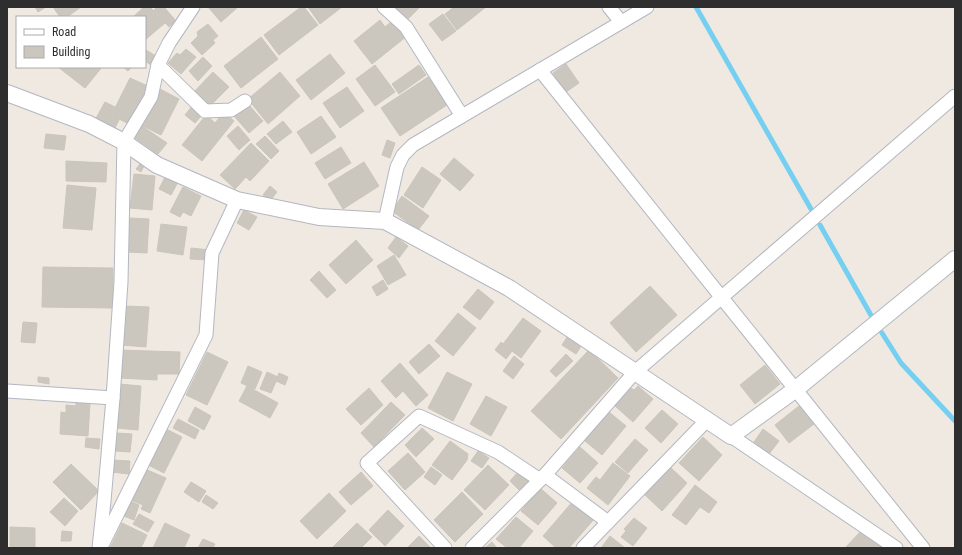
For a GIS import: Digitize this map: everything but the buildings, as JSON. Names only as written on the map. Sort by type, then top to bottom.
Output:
[{"type":"street","points":[[100,548],[121,282],[124,142],[151,97],[158,65],[169,43],[193,7]]},
{"type":"street","points":[[384,7],[406,27],[462,116]]},
{"type":"street","points":[[609,7],[621,22]]},
{"type":"street","points":[[385,221],[397,167],[403,155],[414,145],[646,7]]},
{"type":"street","points":[[158,65],[205,111],[231,110],[245,101]]},
{"type":"street","points":[[540,70],[923,548]]},
{"type":"street","points":[[7,93],[89,124],[124,142],[157,165],[237,200],[319,217],[385,221],[509,288],[896,548]]},
{"type":"street","points":[[472,548],[543,477],[635,372],[955,96]]},
{"type":"street","points":[[100,548],[206,335],[212,253],[237,200]]},
{"type":"street","points":[[731,436],[796,389],[955,259]]},
{"type":"street","points":[[7,391],[113,398]]},
{"type":"street","points":[[445,548],[368,463],[419,416],[498,452],[543,477],[608,522]]},
{"type":"street","points":[[583,548],[707,420]]},
{"type":"waterway","points":[[696,7],[811,209]]},
{"type":"waterway","points":[[820,225],[872,317]]},
{"type":"waterway","points":[[882,333],[901,363],[955,421]]}]
